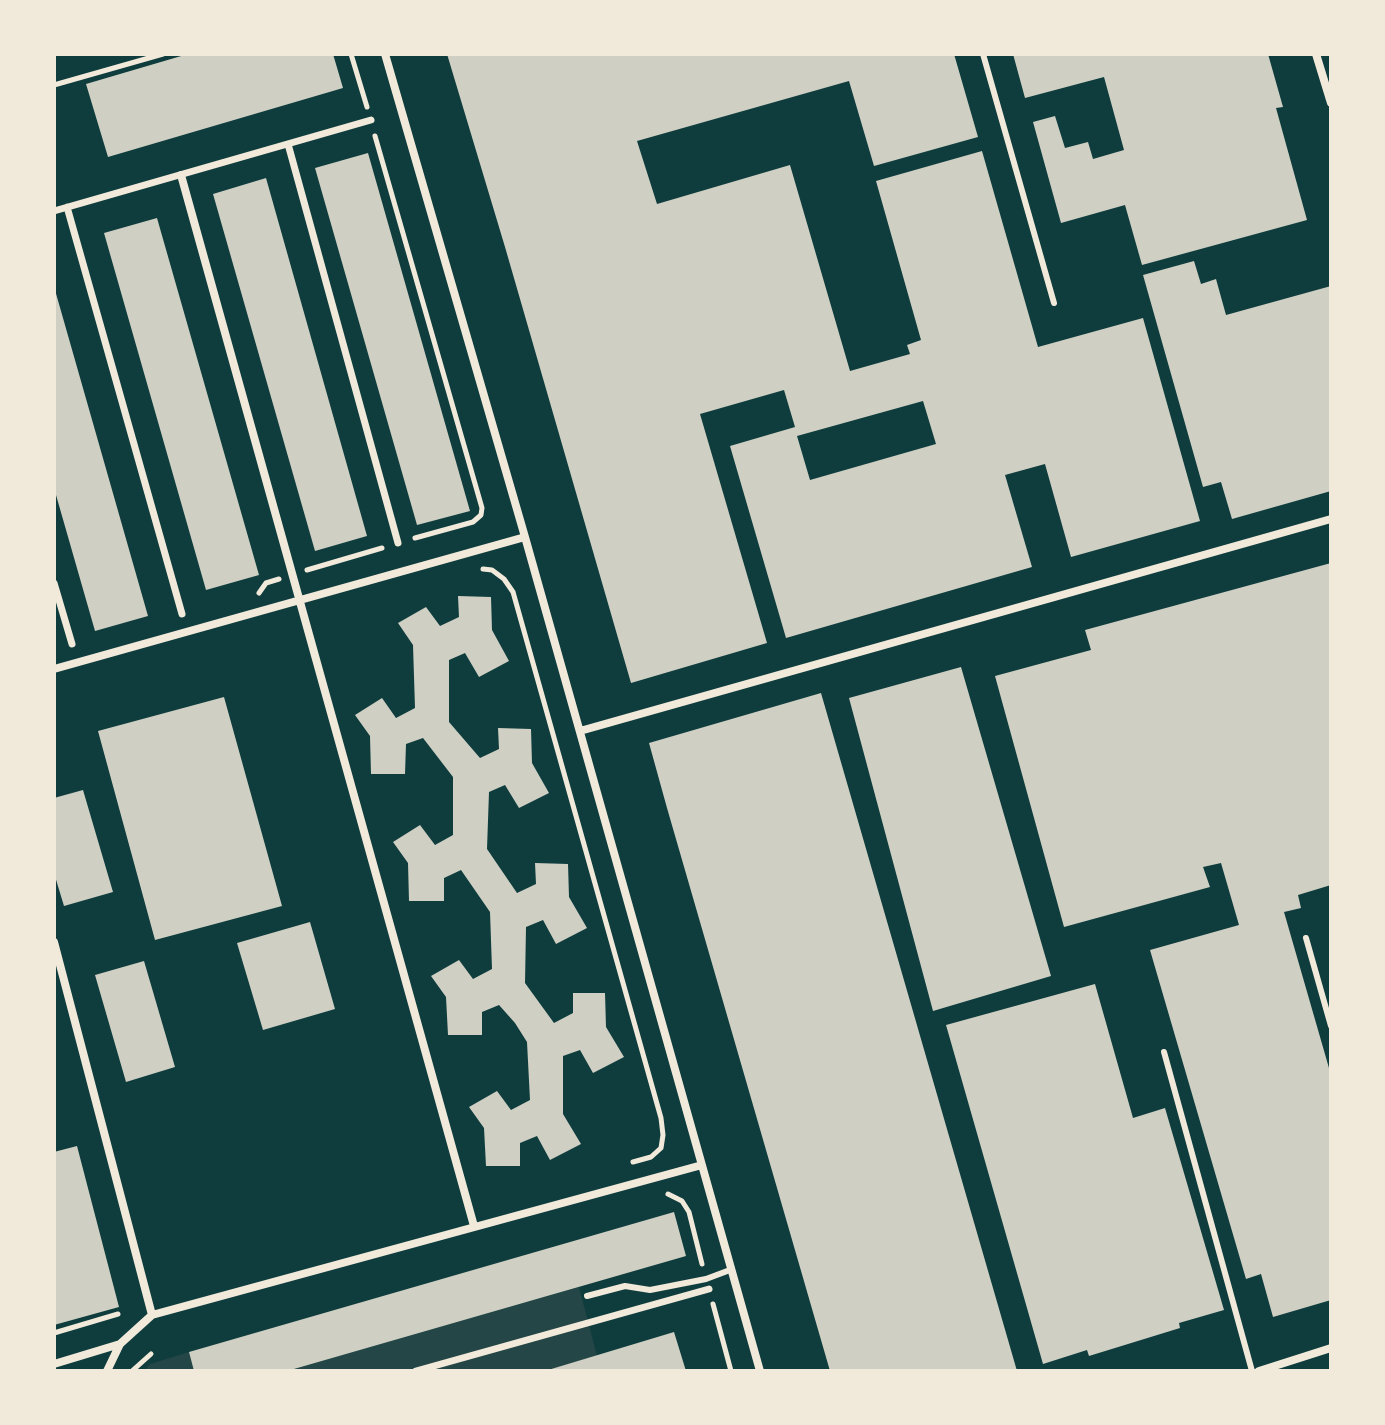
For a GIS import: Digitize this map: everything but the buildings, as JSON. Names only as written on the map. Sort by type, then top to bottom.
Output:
[{"type":"street","points":[[385,54],[760,1371]]},
{"type":"street","points":[[1316,54],[1331,103]]},
{"type":"street","points":[[54,211],[371,120]]},
{"type":"street","points":[[288,144],[398,543]]},
{"type":"street","points":[[181,175],[474,1226]]},
{"type":"street","points":[[67,207],[182,614]]},
{"type":"street","points":[[580,731],[1331,519]]},
{"type":"street","points":[[54,669],[525,537]]},
{"type":"street","points":[[54,583],[72,644]]},
{"type":"street","points":[[54,942],[152,1315]]},
{"type":"street","points":[[107,1371],[120,1344],[152,1315],[702,1165]]},
{"type":"street","points":[[416,1371],[709,1289]]},
{"type":"street","points":[[54,1364],[120,1344]]},
{"type":"street","points":[[1259,1371],[1331,1348]]},
{"type":"lane","points":[[983,54],[1054,303]]},
{"type":"lane","points":[[1306,938],[1331,1026]]},
{"type":"lane","points":[[1164,1052],[1252,1371]]},
{"type":"lane","points":[[587,1296],[625,1286],[650,1290],[706,1279],[730,1270]]},
{"type":"path","points":[[54,85],[163,54]]},
{"type":"path","points":[[449,528],[462,573],[492,570],[504,579],[513,592],[661,1118],[661,1148],[651,1157],[633,1162]]},
{"type":"path","points":[[54,1333],[118,1314]]},
{"type":"path","points":[[132,1371],[151,1354]]},
{"type":"shaded area","points":[[579,1287],[597,1356],[546,1371],[287,1371]]},
{"type":"shaded area","points":[[189,1352],[194,1371],[144,1371],[150,1364]]}]
